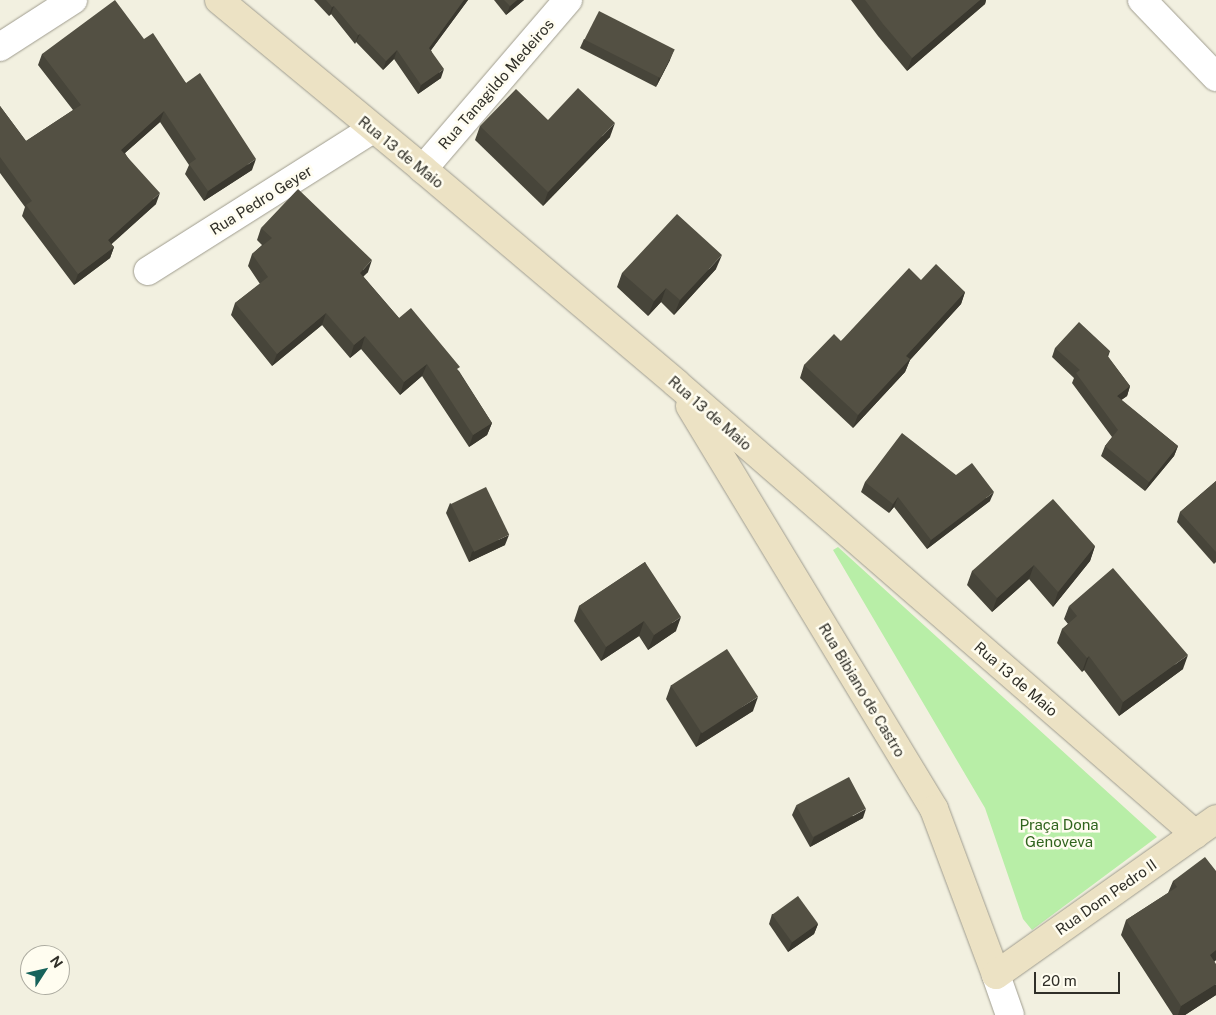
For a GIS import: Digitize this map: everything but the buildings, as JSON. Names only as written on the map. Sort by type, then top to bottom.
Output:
[{"type":"main road","name":"Rua 13 de Maio","points":[[220,0],[1206,826]]},
{"type":"main road","name":"Rua Bibiano de Castro","points":[[676,383],[934,809],[996,976]]},
{"type":"main road","name":"Rua Dom Pedro II","points":[[996,976],[1206,826]]},
{"type":"street","points":[[0,46],[73,0]]},
{"type":"street","name":"Rua Tanagildo Medeiros","points":[[423,169],[568,0]]},
{"type":"street","points":[[1142,0],[1216,77]]},
{"type":"street","name":"Rua Pedro Geyer","points":[[148,271],[373,129]]},
{"type":"street","name":"Rua Bibiano de Castro","points":[[996,976],[1010,1015]]},
{"type":"green space","name":"Praça Dona Genoveva","points":[[838,547],[1157,837],[1032,930],[1023,919],[985,808],[833,550]]}]
